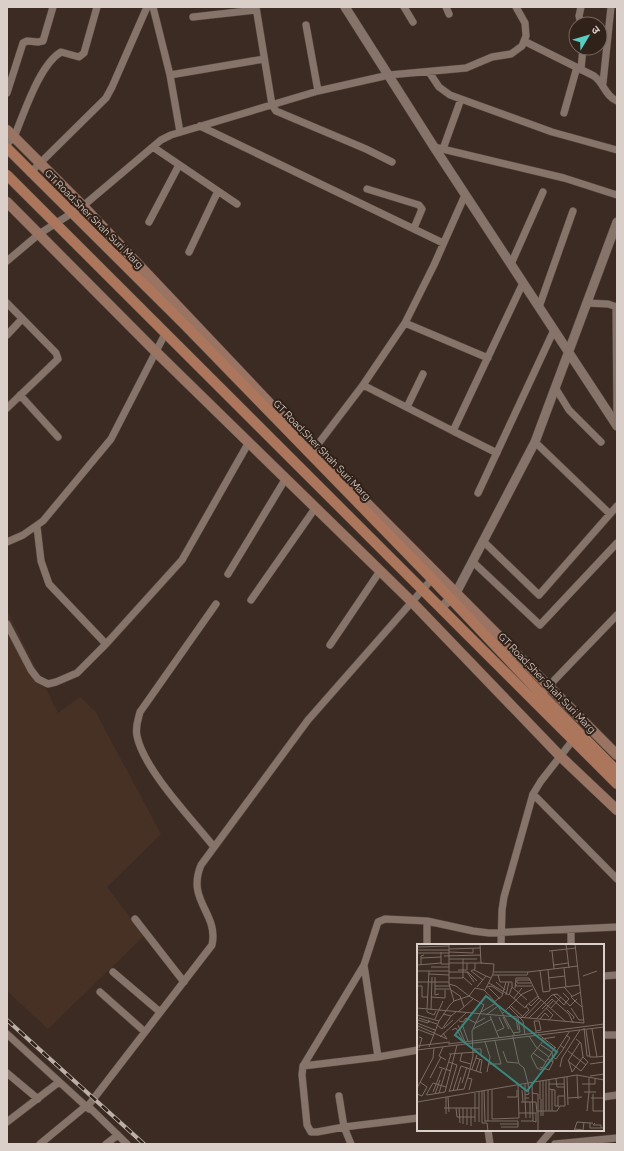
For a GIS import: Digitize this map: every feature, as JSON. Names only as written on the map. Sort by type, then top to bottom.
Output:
[{"type":"main road","points":[[9,137],[40,163],[83,206],[312,452],[454,596],[617,755]]},
{"type":"main road","name":"GT Road;Sher Shah Suri Marg","points":[[7,148],[30,173],[312,452],[432,579],[454,596],[540,694],[617,771]]},
{"type":"main road","name":"GT Road;Sher Shah Suri Marg","points":[[7,175],[617,784]]},
{"type":"main road","points":[[7,202],[155,351],[412,602],[560,756],[617,810]]},
{"type":"street","points":[[7,93],[23,43],[27,40],[38,42],[43,41],[53,7]]},
{"type":"street","points":[[9,137],[47,66],[61,52],[79,57],[84,53],[97,7]]},
{"type":"street","points":[[30,173],[109,94],[148,7]]},
{"type":"street","points":[[153,7],[170,75],[180,132]]},
{"type":"street","points":[[345,7],[438,148],[465,195],[617,426]]},
{"type":"street","points":[[404,7],[413,22]]},
{"type":"street","points":[[7,261],[38,234],[83,206],[153,147],[166,138],[180,132],[318,91],[389,75],[466,68],[492,57],[511,54],[522,46],[524,41],[525,23],[516,7]]},
{"type":"street","points":[[610,7],[603,83],[608,95],[617,101]]},
{"type":"street","points":[[192,17],[256,8],[272,105],[276,111],[366,149],[392,162]]},
{"type":"street","points":[[306,25],[318,91]]},
{"type":"street","points":[[524,41],[579,68],[603,83]]},
{"type":"street","points":[[564,113],[579,68],[581,56]]},
{"type":"street","points":[[170,75],[264,59]]},
{"type":"street","points":[[429,72],[443,91],[461,99],[552,132],[617,150]]},
{"type":"street","points":[[438,148],[461,99]]},
{"type":"street","points":[[200,126],[443,243]]},
{"type":"street","points":[[153,147],[236,204]]},
{"type":"street","points":[[438,148],[564,178],[617,195]]},
{"type":"street","points":[[149,222],[179,165]]},
{"type":"street","points":[[367,189],[422,207],[414,228]]},
{"type":"street","points":[[189,252],[218,191]]},
{"type":"street","points":[[511,264],[543,192]]},
{"type":"street","points":[[312,452],[363,385],[405,323],[465,195]]},
{"type":"street","points":[[539,307],[573,211]]},
{"type":"street","points":[[441,608],[454,596],[484,542],[535,442],[617,222]]},
{"type":"street","points":[[453,431],[523,283]]},
{"type":"street","points":[[7,303],[56,353],[58,358],[7,408]]},
{"type":"street","points":[[586,303],[617,307],[617,426]]},
{"type":"street","points":[[7,335],[22,319]]},
{"type":"street","points":[[405,323],[488,358]]},
{"type":"street","points":[[478,493],[554,330]]},
{"type":"street","points":[[7,542],[37,526],[50,514],[111,439],[165,334]]},
{"type":"street","points":[[406,407],[423,374]]},
{"type":"street","points":[[363,385],[497,453]]},
{"type":"street","points":[[556,388],[568,410],[601,442]]},
{"type":"street","points":[[20,395],[58,437]]},
{"type":"street","points":[[7,624],[31,670],[38,679],[48,684],[65,679],[76,673],[106,644],[182,560],[249,442]]},
{"type":"street","points":[[535,442],[610,514]]},
{"type":"street","points":[[228,574],[286,478]]},
{"type":"street","points":[[484,542],[539,594],[617,506]]},
{"type":"street","points":[[251,600],[316,507]]},
{"type":"street","points":[[37,526],[41,562],[49,584],[106,644]]},
{"type":"street","points":[[473,562],[540,625],[617,543]]},
{"type":"street","points":[[330,645],[380,571]]},
{"type":"street","points":[[40,1144],[88,1107],[207,953],[213,939],[210,923],[197,893],[196,882],[202,865],[308,720],[432,579]]},
{"type":"street","points":[[214,847],[150,768],[137,736],[136,724],[140,712],[216,604]]},
{"type":"street","points":[[540,694],[617,615]]},
{"type":"street","points":[[501,944],[504,897],[533,794],[541,781],[573,740]]},
{"type":"street","points":[[533,794],[617,879]]},
{"type":"street","points":[[135,919],[184,982]]},
{"type":"street","points":[[417,1118],[344,1127],[317,1132],[308,1129],[302,1075],[303,1066],[364,965],[376,926],[381,920],[427,921],[472,931],[501,933],[617,927]]},
{"type":"street","points":[[427,921],[427,944]]},
{"type":"street","points":[[570,930],[571,944]]},
{"type":"street","points":[[364,965],[378,1057]]},
{"type":"street","points":[[113,972],[160,1012]]},
{"type":"street","points":[[604,976],[617,976]]},
{"type":"street","points":[[100,992],[145,1032]]},
{"type":"street","points":[[7,1034],[127,1144]]},
{"type":"street","points":[[604,1035],[617,1035]]},
{"type":"street","points":[[303,1066],[378,1057],[417,1050]]},
{"type":"street","points":[[7,1073],[38,1099]]},
{"type":"street","points":[[7,1122],[59,1082]]},
{"type":"street","points":[[604,1096],[617,1095]]},
{"type":"street","points":[[339,1096],[344,1127],[350,1144]]},
{"type":"street","points":[[488,1131],[490,1144]]},
{"type":"street","points":[[540,1144],[551,1131]]},
{"type":"street","points":[[106,1144],[118,1135]]},
{"type":"street","points":[[555,1144],[617,1138]]},
{"type":"shaded area","points":[[7,610],[58,713],[80,697],[95,711],[161,834],[107,887],[144,936],[48,1029],[7,991]]},
{"type":"railway","points":[[7,1020],[144,1144]]}]
